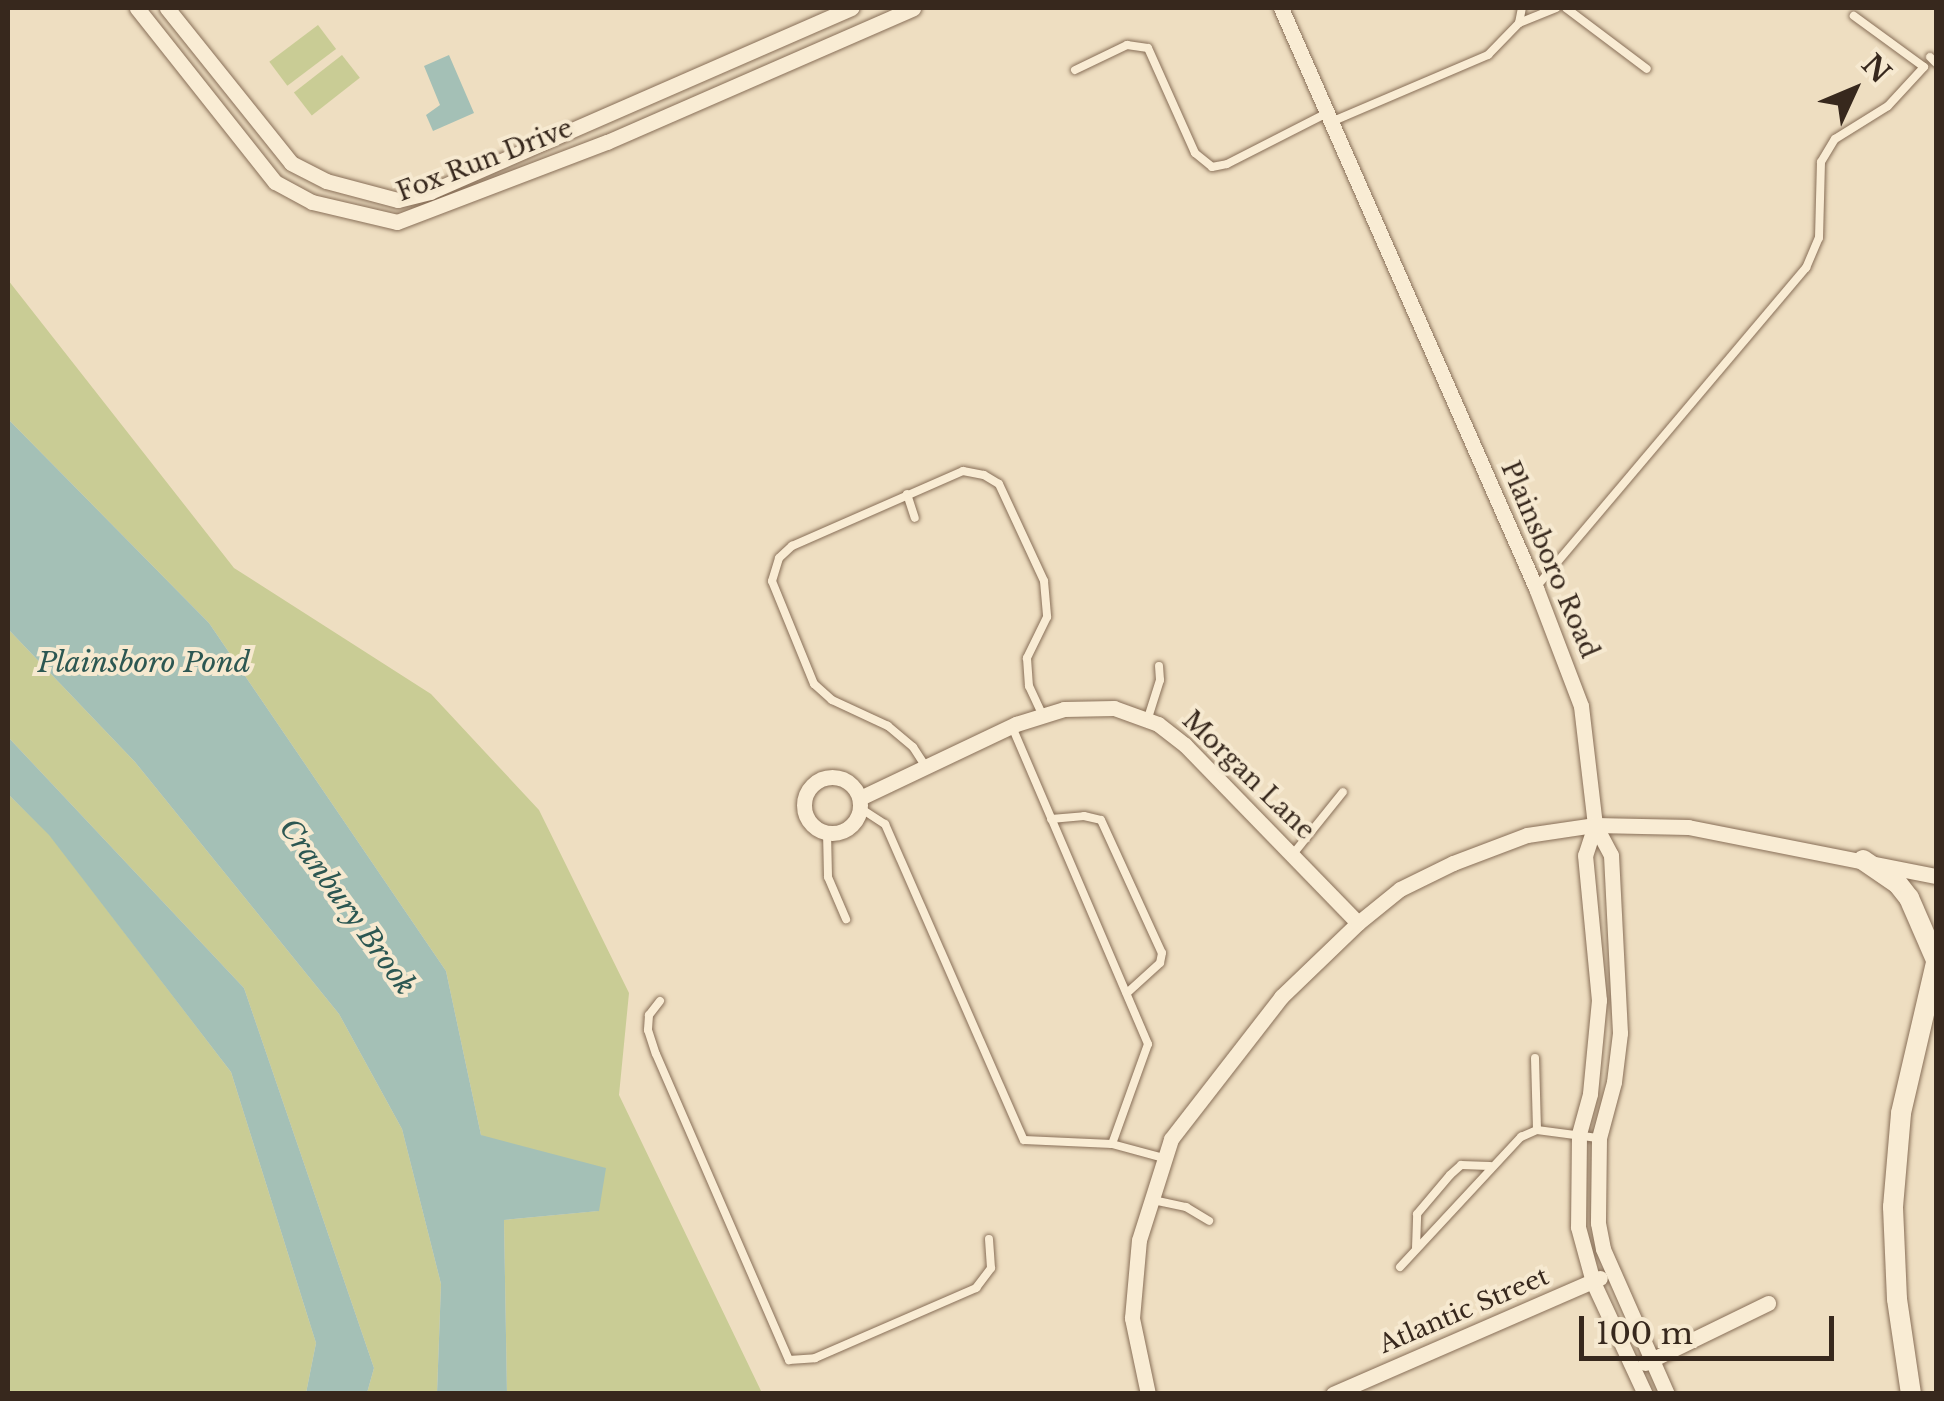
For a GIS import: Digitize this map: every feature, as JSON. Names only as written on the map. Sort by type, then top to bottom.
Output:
[{"type":"street","name":"Fox Run Drive","points":[[138,8],[275,182],[312,202],[397,222],[608,142],[913,8]]},
{"type":"street","name":"Fox Run Drive","points":[[167,8],[291,163],[326,181],[398,200],[430,192],[852,8]]},
{"type":"street","name":"Plainsboro Road","points":[[1280,8],[1536,588],[1581,706],[1595,825]]},
{"type":"street","name":"Morgan Lane","points":[[860,803],[1012,726],[1064,709],[1114,708],[1148,721],[1185,745],[1358,923]]},
{"type":"street","points":[[841,778],[855,788],[860,803],[848,828],[826,832],[810,822],[804,807],[816,782],[841,778]]},
{"type":"street","points":[[1595,825],[1585,855],[1598,1000],[1590,1094],[1580,1134],[1578,1228],[1593,1282],[1645,1394]]},
{"type":"street","points":[[1595,825],[1611,855],[1620,1033],[1614,1082],[1599,1138],[1598,1223],[1613,1272],[1666,1394]]},
{"type":"street","points":[[1148,1394],[1132,1318],[1139,1240],[1148,1199],[1171,1139],[1216,1076],[1281,998],[1358,923],[1400,890],[1453,862],[1527,835],[1595,825],[1688,827],[1936,876]]},
{"type":"street","points":[[1864,860],[1898,884],[1909,898],[1936,962],[1901,1113],[1892,1207],[1897,1299],[1911,1394]]},
{"type":"street","name":"Atlantic Street","points":[[1333,1394],[1613,1272]]},
{"type":"street","points":[[1634,1368],[1768,1303]]},
{"type":"lane","points":[[1519,24],[1522,8]]},
{"type":"lane","points":[[1075,70],[1127,45],[1148,48],[1194,153],[1212,167],[1228,164],[1329,118],[1488,55],[1519,24],[1556,8]]},
{"type":"lane","points":[[1566,8],[1647,69]]},
{"type":"lane","points":[[1536,588],[1806,268],[1819,238],[1822,162],[1835,139],[1888,106],[1924,67],[1854,16]]},
{"type":"lane","points":[[926,767],[913,747],[888,726],[832,700],[814,684],[772,582],[779,558],[792,546],[962,471],[984,475],[999,484],[1044,580],[1047,617],[1027,658],[1030,686],[1042,716]]},
{"type":"lane","points":[[907,494],[915,518]]},
{"type":"lane","points":[[1148,721],[1160,680],[1159,666]]},
{"type":"lane","points":[[1012,726],[1148,1044],[1112,1144]]},
{"type":"lane","points":[[1294,853],[1343,792]]},
{"type":"lane","points":[[860,803],[885,824],[1024,1140],[1112,1144],[1164,1158]]},
{"type":"lane","points":[[1051,819],[1084,816],[1101,820],[1162,953],[1160,963],[1126,993]]},
{"type":"lane","points":[[826,832],[828,877],[846,919]]},
{"type":"lane","points":[[660,1001],[649,1015],[656,1054],[789,1360],[815,1358],[976,1288],[991,1268],[989,1239]]},
{"type":"lane","points":[[1535,1058],[1538,1130]]},
{"type":"lane","points":[[1400,1266],[1521,1137],[1538,1130],[1599,1138]]},
{"type":"lane","points":[[1416,1248],[1417,1214],[1450,1176],[1461,1165],[1490,1166]]},
{"type":"lane","points":[[1148,1199],[1186,1208],[1209,1220]]},
{"type":"green space","points":[[318,25],[336,49],[287,86],[269,62]]},
{"type":"green space","points":[[342,55],[360,78],[312,115],[294,93]]},
{"type":"green space","points":[[8,280],[234,568],[431,694],[539,810],[629,993],[619,1095],[762,1393],[507,1393],[504,1220],[598,1211],[481,1135],[446,971],[209,623],[8,419]]},
{"type":"green space","points":[[8,629],[135,762],[339,1014],[402,1129],[441,1284],[437,1393],[367,1393],[374,1368],[244,988],[8,737]]},
{"type":"green space","points":[[8,794],[49,834],[231,1072],[316,1343],[306,1393],[8,1393]]},
{"type":"water","points":[[449,55],[474,113],[433,131],[426,115],[440,105],[424,66]]},
{"type":"water","name":"Plainsboro Pond","points":[[8,419],[209,623],[446,971],[481,1135],[606,1168],[599,1211],[504,1220],[507,1393],[437,1393],[441,1284],[402,1129],[339,1014],[135,762],[8,629]]},
{"type":"water","name":"Plainsboro Pond","points":[[8,737],[244,988],[374,1368],[367,1393],[306,1393],[316,1343],[231,1072],[49,835],[8,794]]},
{"type":"water label","name":"Cranbury Brook","points":[[347,907]]}]
